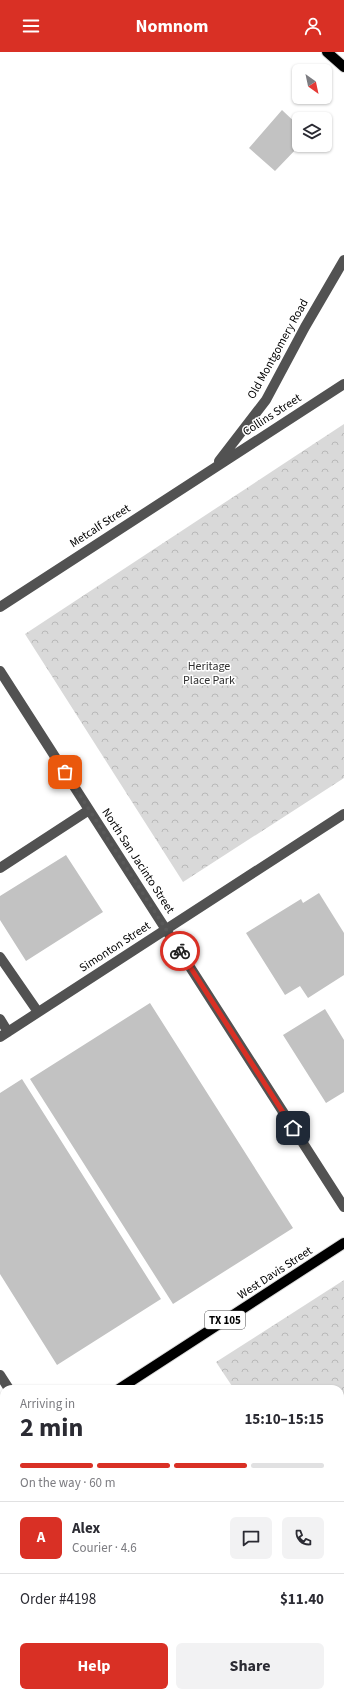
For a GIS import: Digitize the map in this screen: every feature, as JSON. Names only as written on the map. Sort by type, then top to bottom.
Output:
[{"type":"main road","points":[[327,52],[344,67]]},
{"type":"main road","name":"West Davis Street","points":[[125,1385],[344,1244]]},
{"type":"street","name":"Old Montgomery Road","points":[[214,467],[266,400],[305,327],[344,260]]},
{"type":"street","name":"Collins Street","points":[[214,467],[344,384]]},
{"type":"street","name":"Metcalf Street","points":[[0,607],[214,467]]},
{"type":"street","name":"North San Jacinto Street","points":[[0,671],[344,1207]]},
{"type":"street","points":[[0,868],[89,810]]},
{"type":"street","name":"Simonton Street","points":[[4,1034],[344,814]]},
{"type":"street","points":[[0,957],[38,1012]]},
{"type":"street","points":[[0,1019],[4,1034]]},
{"type":"street","points":[[0,1375],[6,1385]]},
{"type":"green space","name":"Heritage Place Park","points":[[344,424],[344,778],[183,882],[25,634]]},
{"type":"green space","points":[[344,1280],[344,1385],[231,1385],[216,1362]]},
{"type":"building","points":[[282,110],[292,119],[292,152],[293,152],[275,171],[249,148]]},
{"type":"building","points":[[66,855],[103,912],[26,961],[0,920],[0,896]]},
{"type":"building","points":[[319,893],[344,933],[344,975],[308,998],[300,986],[285,995],[246,933],[301,899],[303,903]]},
{"type":"building","points":[[150,1003],[293,1228],[173,1304],[30,1079]]},
{"type":"building","points":[[325,1009],[344,1040],[344,1092],[326,1103],[283,1035]]},
{"type":"building","points":[[22,1079],[161,1299],[57,1365],[0,1274],[0,1093]]},
{"type":"way so far","points":[[65,772],[180,951]]},
{"type":"route","points":[[180,951],[293,1128]]}]
